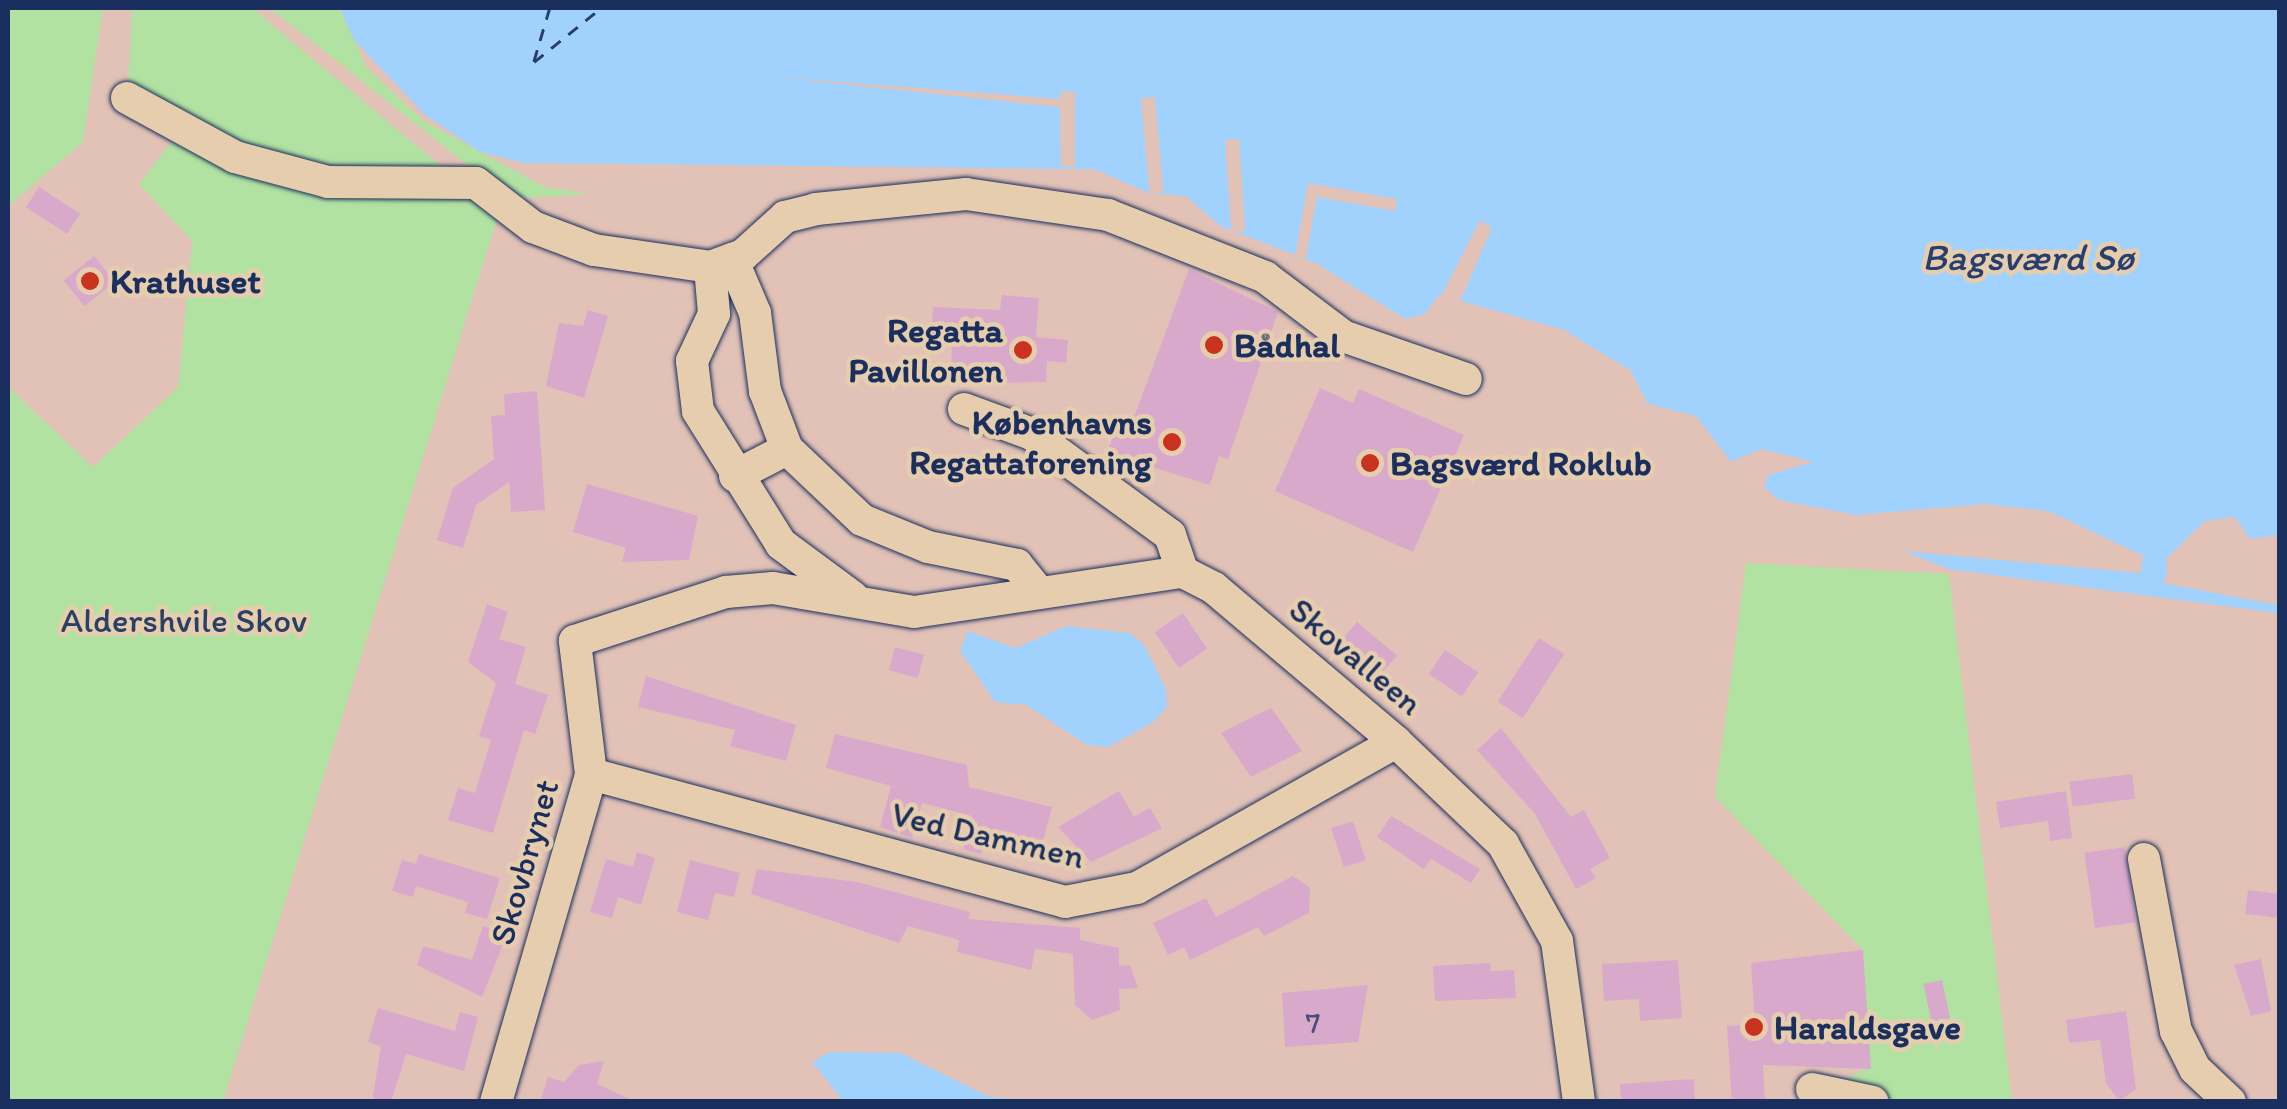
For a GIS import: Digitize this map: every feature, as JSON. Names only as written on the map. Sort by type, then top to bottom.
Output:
[{"type":"street","points":[[128,98],[235,157],[328,182],[476,183],[532,228],[594,250],[721,263],[785,217],[816,210],[1017,198],[1108,214],[1266,277],[1343,336],[1466,379]]},
{"type":"street","points":[[721,263],[756,313],[765,391],[786,449],[862,520],[928,548],[1017,565],[1039,592]]},
{"type":"street","points":[[721,263],[714,314],[692,361],[698,410],[735,476],[782,544],[866,606],[914,612],[1183,572],[1170,536],[1032,434],[964,409]]},
{"type":"street","points":[[735,476],[786,449]]},
{"type":"street","name":"Skovalleen","points":[[1183,572],[1214,588],[1470,806],[1532,886],[1572,1003],[1579,1102]]},
{"type":"street","name":"Skovbrynet","points":[[496,1102],[591,774],[575,640],[726,592],[773,588],[866,606]]},
{"type":"street","name":"Ved Dammen","points":[[591,774],[1066,902],[1137,888],[1396,742]]},
{"type":"street","points":[[2144,859],[2176,1031],[2195,1068],[2230,1102]]},
{"type":"street","points":[[1812,1088],[1872,1102]]},
{"type":"green space","points":[[8,8],[103,8],[83,142],[8,206]]},
{"type":"green space","points":[[132,8],[252,8],[455,178],[328,176],[234,149],[128,89]]},
{"type":"green space","points":[[270,8],[340,8],[366,67],[424,121],[545,187],[590,194],[510,199]]},
{"type":"green space","name":"Aldershvile Skov","points":[[172,141],[464,191],[498,216],[223,1101],[8,1101],[8,387],[93,467],[178,387],[192,241],[139,184]]},
{"type":"green space","points":[[1746,563],[1949,574],[2012,1101],[1802,1101],[1866,1069],[1863,950],[1715,797]]},
{"type":"water","name":"Bagsværd Sø","points":[[340,8],[2279,8],[2279,535],[2250,539],[2235,517],[2205,521],[2161,564],[2048,511],[1986,504],[1856,515],[1779,500],[1764,487],[1768,475],[1813,462],[1761,449],[1731,462],[1696,416],[1648,404],[1630,370],[1564,330],[1439,295],[1425,314],[1405,319],[1316,263],[1220,226],[1186,196],[1149,193],[1094,169],[524,163],[480,152],[425,115],[354,40]]},
{"type":"water","points":[[1903,551],[2162,575],[2163,583],[2279,605],[2277,613],[1949,569]]},
{"type":"water","points":[[1067,626],[1130,633],[1144,645],[1166,689],[1167,707],[1152,723],[1108,747],[1087,745],[1026,705],[995,702],[960,651],[968,631],[1015,648]]},
{"type":"water","points":[[830,1052],[900,1053],[990,1097],[1041,1101],[843,1101],[812,1062]]},
{"type":"pier","points":[[773,77],[1060,99],[1061,91],[1075,92],[1075,167],[1061,166],[1060,107]]},
{"type":"pier","points":[[1155,97],[1163,193],[1149,194],[1141,98]]},
{"type":"pier","points":[[1239,139],[1245,231],[1231,232],[1225,140]]},
{"type":"pier","points":[[1308,183],[1397,199],[1395,211],[1317,197],[1306,258],[1295,256]]},
{"type":"pier","points":[[1480,220],[1492,228],[1460,301],[1469,311],[1441,301],[1433,312]]},
{"type":"building","points":[[39,187],[80,214],[67,234],[26,207]]},
{"type":"building","name":"Krathuset","points":[[94,256],[115,282],[84,306],[64,281]]},
{"type":"building","name":"Bådhal","points":[[1189,269],[1278,312],[1228,459],[1219,456],[1210,485],[1107,453],[1119,416],[1133,420]]},
{"type":"building","points":[[1002,295],[1039,298],[1036,337],[1068,340],[1066,363],[1047,361],[1046,382],[995,383],[996,371],[951,369],[952,344],[931,342],[933,307],[1000,310]]},
{"type":"building","points":[[588,310],[608,316],[584,398],[546,386],[559,323],[583,326]]},
{"type":"building","name":"Bagsværd Roklub","points":[[1320,388],[1353,403],[1359,389],[1464,435],[1413,552],[1275,491]]},
{"type":"building","points":[[537,391],[545,510],[511,512],[509,482],[476,505],[463,548],[437,540],[453,488],[494,459],[491,416],[505,415],[504,394]]},
{"type":"building","points":[[587,484],[698,516],[689,560],[622,562],[626,548],[573,532]]},
{"type":"building","points":[[487,604],[508,612],[499,639],[526,647],[515,684],[548,695],[535,734],[524,730],[493,833],[448,820],[458,788],[475,793],[491,740],[479,736],[496,683],[468,662]]},
{"type":"building","points":[[1183,613],[1207,649],[1179,668],[1155,632]]},
{"type":"building","points":[[1357,622],[1397,655],[1379,677],[1339,643]]},
{"type":"building","points":[[1539,638],[1564,654],[1523,718],[1498,702]]},
{"type":"building","points":[[895,647],[924,655],[918,678],[889,670]]},
{"type":"building","points":[[1445,650],[1478,672],[1462,696],[1429,674]]},
{"type":"building","points":[[646,676],[796,725],[786,761],[730,746],[735,730],[638,707]]},
{"type":"building","points":[[1271,708],[1302,751],[1251,777],[1221,733]]},
{"type":"building","points":[[1501,728],[1571,817],[1584,810],[1610,858],[1590,869],[1596,878],[1576,889],[1535,814],[1477,750]]},
{"type":"building","points":[[835,734],[967,765],[969,787],[1052,807],[1041,849],[985,839],[981,854],[963,849],[972,816],[922,803],[912,838],[880,827],[891,786],[826,768]]},
{"type":"building","points":[[2132,774],[2135,799],[2073,806],[2069,782]]},
{"type":"building","points":[[1119,791],[1134,817],[1150,808],[1162,828],[1091,862],[1058,827]]},
{"type":"building","points":[[2066,791],[2072,838],[2050,841],[2048,821],[2000,828],[1996,802]]},
{"type":"building","points":[[1391,816],[1480,869],[1471,883],[1431,859],[1424,869],[1377,837]]},
{"type":"building","points":[[1353,821],[1366,860],[1344,867],[1331,828]]},
{"type":"building","points":[[2125,847],[2136,922],[2095,928],[2084,853]]},
{"type":"building","points":[[637,852],[655,858],[641,905],[618,897],[612,918],[590,912],[606,859],[633,867]]},
{"type":"building","points":[[419,854],[500,878],[487,919],[465,913],[468,902],[416,886],[413,897],[392,891],[402,860],[416,864]]},
{"type":"building","points":[[690,860],[740,873],[734,897],[715,893],[708,920],[677,912]]},
{"type":"building","points":[[757,869],[857,882],[970,912],[968,919],[1080,928],[1080,940],[1119,948],[1119,966],[1130,965],[1138,988],[1119,989],[1120,1010],[1092,1020],[1075,1005],[1073,954],[1035,949],[1031,970],[957,952],[959,940],[908,926],[899,943],[751,894]]},
{"type":"building","points":[[1293,876],[1310,888],[1309,913],[1264,936],[1258,927],[1190,960],[1184,947],[1168,955],[1153,923],[1206,898],[1216,917]]},
{"type":"building","points":[[2248,890],[2280,894],[2277,918],[2245,914]]},
{"type":"building","points":[[483,926],[507,934],[482,997],[417,965],[423,946],[472,960]]},
{"type":"building","name":"Haraldsgave","points":[[1863,950],[1871,1069],[1763,1065],[1765,1102],[1732,1102],[1727,1026],[1755,1024],[1751,963]]},
{"type":"building","points":[[2261,959],[2271,1011],[2251,1016],[2234,965]]},
{"type":"building","points":[[1678,960],[1682,1018],[1640,1021],[1639,999],[1604,1001],[1602,964]]},
{"type":"building","points":[[1490,963],[1491,971],[1514,970],[1516,998],[1435,1001],[1433,966]]},
{"type":"building","points":[[1942,980],[1950,1018],[1932,1022],[1923,984]]},
{"type":"building","points":[[1368,985],[1358,1042],[1285,1047],[1282,993]]},
{"type":"building","points":[[378,1008],[455,1031],[460,1012],[478,1017],[464,1071],[406,1054],[391,1102],[372,1102],[381,1046],[368,1042]]},
{"type":"building","points":[[2126,1011],[2136,1089],[2119,1101],[2106,1083],[2100,1040],[2069,1043],[2066,1020]]},
{"type":"building","points":[[604,1061],[597,1084],[636,1102],[540,1102],[548,1077],[564,1082],[579,1065]]},
{"type":"building","name":"Haraldsgave","points":[[1694,1079],[1695,1102],[1621,1102],[1620,1084]]},
{"type":"waterway","points":[[2153,574],[2154,563]]},
{"type":"ferry route","points":[[550,8],[534,62],[601,8]]},
{"type":"place","name":"Krathuset","points":[[90,281]]},
{"type":"place","name":"Bådhal","points":[[1214,345]]},
{"type":"place","name":"Regatta Pavillonen","points":[[1023,350]]},
{"type":"place","name":"Københavns Regattaforening","points":[[1172,442]]},
{"type":"place","name":"Bagsværd Roklub","points":[[1370,463]]},
{"type":"place","name":"Haraldsgave","points":[[1754,1027]]}]
